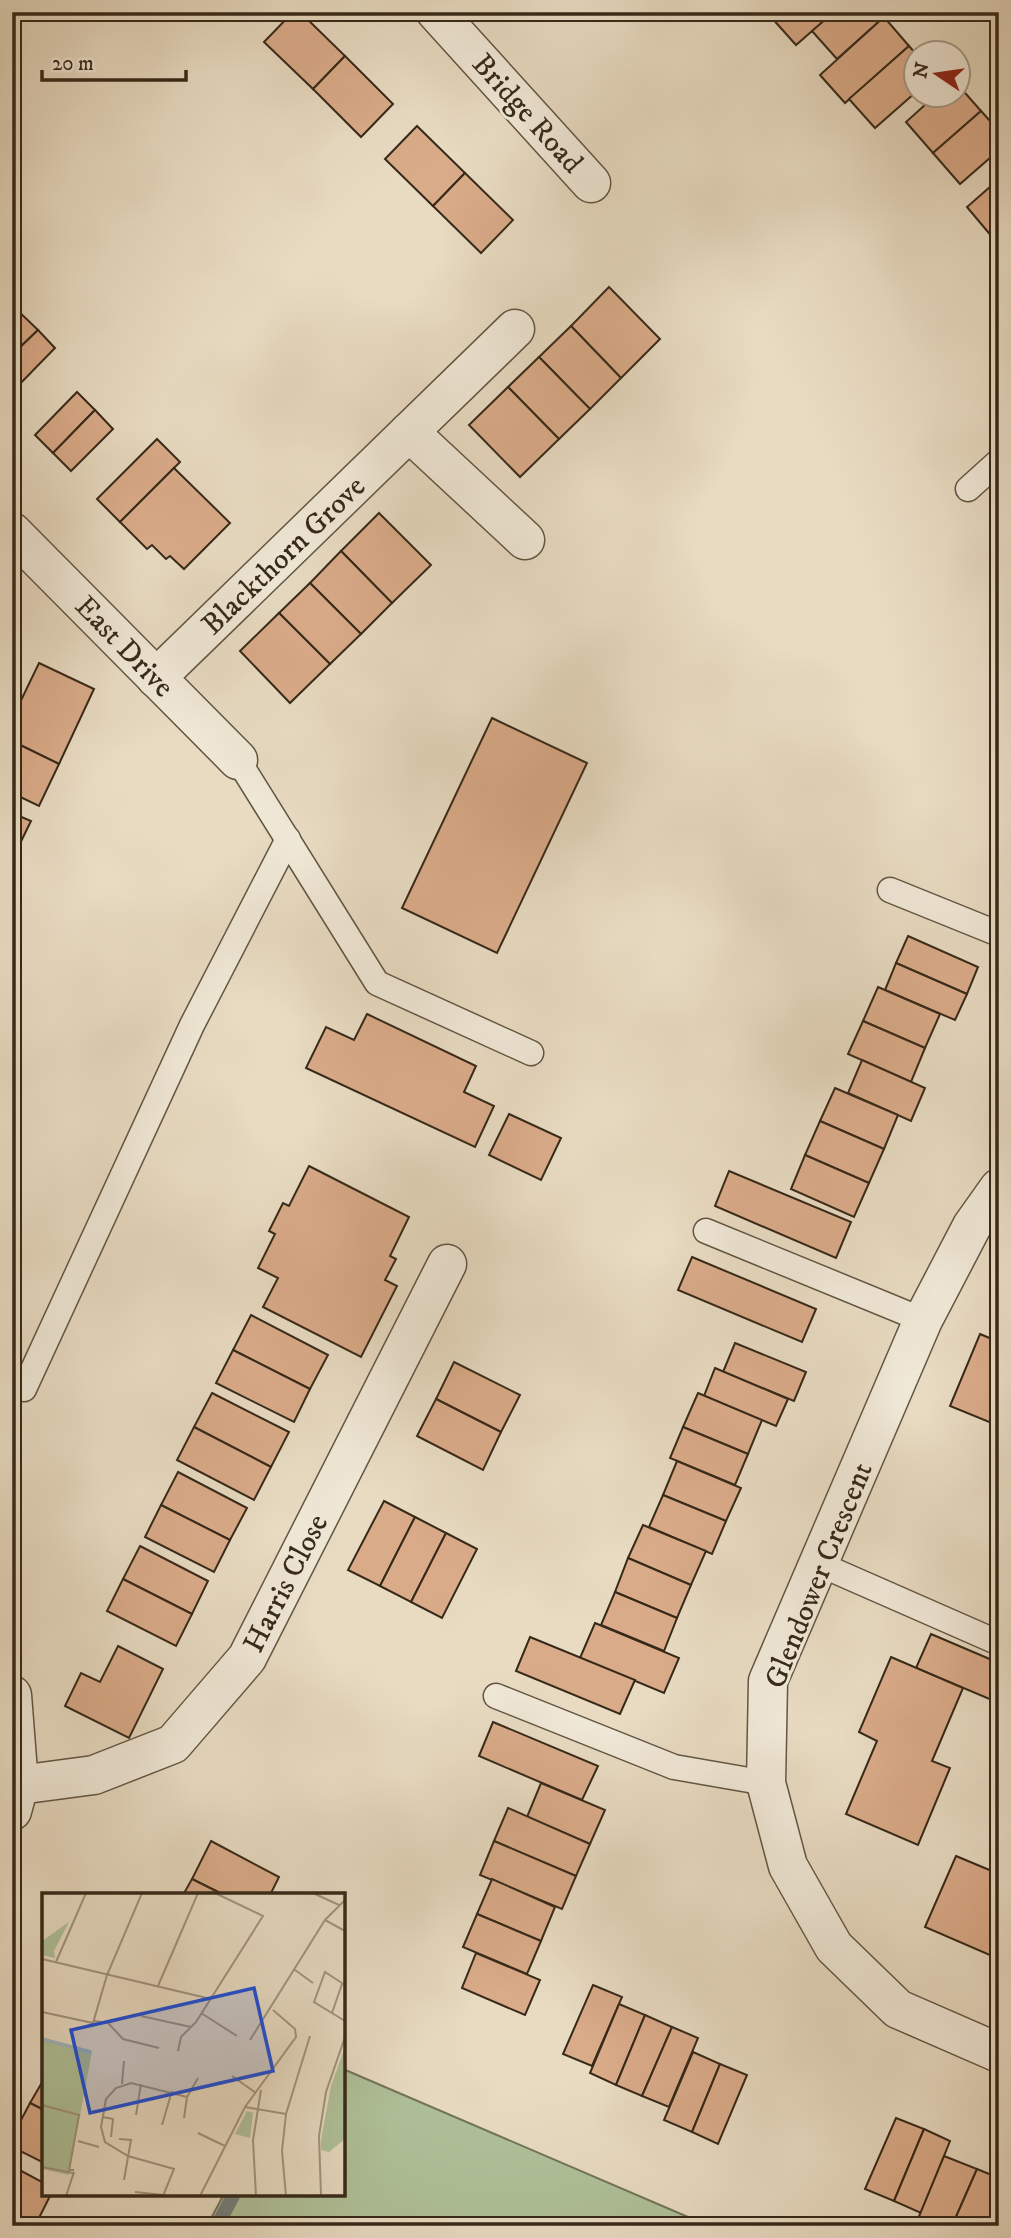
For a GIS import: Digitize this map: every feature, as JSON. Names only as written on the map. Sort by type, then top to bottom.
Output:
[{"type":"street","name":"Bridge Road","points":[[436,12],[591,183]]},
{"type":"street","name":"Blackthorn Grove","points":[[156,678],[515,329]]},
{"type":"street","points":[[409,432],[525,540]]},
{"type":"street","name":"East Drive","points":[[12,532],[237,760]]},
{"type":"street","name":"Glendower Crescent","points":[[999,1188],[986,1231],[923,1320],[768,1681],[766,1783],[789,1866],[834,1947],[898,2009],[999,2053]]},
{"type":"street","name":"Harris Close","points":[[16,1798],[94,1775],[173,1744],[247,1658],[447,1264]]},
{"type":"street","points":[[12,1695],[16,1798]]},
{"type":"lane","points":[[968,489],[999,461]]},
{"type":"lane","points":[[237,760],[377,983],[531,1053]]},
{"type":"lane","points":[[24,1389],[192,1025],[288,839]]},
{"type":"lane","points":[[890,890],[999,934]]},
{"type":"lane","points":[[706,1230],[923,1320]]},
{"type":"lane","points":[[819,1564],[999,1643]]},
{"type":"lane","points":[[496,1696],[674,1766],[766,1783]]},
{"type":"green space","points":[[345,2070],[709,2226],[207,2226],[223,2196],[345,2196]]},
{"type":"building","points":[[293,12],[300,12],[345,56],[313,89],[264,42]]},
{"type":"building","points":[[777,12],[834,12],[796,45],[771,17]]},
{"type":"building","points":[[834,12],[880,12],[884,17],[837,59],[812,31]]},
{"type":"building","points":[[884,17],[902,38],[902,52],[845,103],[820,75]]},
{"type":"building","points":[[902,52],[902,104],[875,128],[849,99]]},
{"type":"building","points":[[345,56],[393,104],[361,137],[313,89]]},
{"type":"building","points":[[972,101],[981,111],[933,153],[906,122],[922,108],[972,108]]},
{"type":"building","points":[[981,111],[999,131],[999,150],[960,184],[933,153]]},
{"type":"building","points":[[417,126],[465,173],[433,206],[385,159]]},
{"type":"building","points":[[465,173],[513,220],[481,253],[433,206]]},
{"type":"building","points":[[999,179],[999,233],[993,238],[967,207]]},
{"type":"building","points":[[609,287],[660,339],[621,378],[571,326]]},
{"type":"building","points":[[12,307],[38,330],[12,355]]},
{"type":"building","points":[[571,326],[621,378],[590,409],[539,357]]},
{"type":"building","points":[[38,330],[55,348],[12,392],[12,355]]},
{"type":"building","points":[[539,357],[590,409],[559,439],[508,387]]},
{"type":"building","points":[[508,387],[559,439],[520,477],[469,425]]},
{"type":"building","points":[[77,392],[95,410],[53,453],[35,435]]},
{"type":"building","points":[[95,410],[113,429],[71,471],[53,453]]},
{"type":"building","points":[[157,439],[180,462],[120,522],[97,499]]},
{"type":"building","points":[[174,468],[230,523],[184,569],[170,556],[166,559],[152,545],[147,549],[120,522]]},
{"type":"building","points":[[379,513],[431,565],[392,603],[341,551]]},
{"type":"building","points":[[341,551],[392,603],[361,634],[310,583]]},
{"type":"building","points":[[310,583],[361,634],[330,664],[279,613]]},
{"type":"building","points":[[279,613],[330,664],[290,703],[240,651]]},
{"type":"building","points":[[39,663],[94,689],[59,764],[12,741],[12,719]]},
{"type":"building","points":[[492,718],[587,763],[497,953],[402,908]]},
{"type":"building","points":[[12,741],[59,764],[39,806],[12,793]]},
{"type":"building","points":[[12,813],[31,821],[12,860]]},
{"type":"building","points":[[908,936],[978,967],[967,994],[896,963]]},
{"type":"building","points":[[896,963],[967,994],[955,1020],[885,990]]},
{"type":"building","points":[[878,987],[940,1014],[925,1048],[863,1021]]},
{"type":"building","points":[[367,1014],[476,1066],[464,1092],[494,1106],[475,1147],[306,1068],[326,1027],[354,1040]]},
{"type":"building","points":[[863,1021],[925,1048],[911,1082],[848,1054]]},
{"type":"building","points":[[862,1060],[925,1088],[911,1121],[848,1093]]},
{"type":"building","points":[[835,1088],[898,1115],[884,1149],[820,1121]]},
{"type":"building","points":[[509,1114],[561,1138],[541,1180],[489,1155]]},
{"type":"building","points":[[820,1121],[884,1149],[869,1183],[805,1155]]},
{"type":"building","points":[[805,1155],[869,1183],[854,1217],[791,1189]]},
{"type":"building","points":[[309,1166],[409,1217],[390,1256],[396,1259],[385,1280],[397,1286],[361,1357],[263,1307],[278,1278],[258,1268],[275,1234],[269,1231],[283,1203],[289,1206]]},
{"type":"building","points":[[729,1171],[851,1222],[836,1258],[715,1206]]},
{"type":"building","points":[[692,1257],[816,1309],[802,1342],[678,1290]]},
{"type":"building","points":[[251,1315],[328,1355],[310,1389],[233,1350]]},
{"type":"building","points":[[980,1334],[999,1342],[999,1426],[950,1406]]},
{"type":"building","points":[[735,1343],[806,1372],[794,1401],[723,1372]]},
{"type":"building","points":[[233,1350],[310,1389],[294,1422],[216,1383]]},
{"type":"building","points":[[454,1362],[520,1395],[501,1432],[436,1399]]},
{"type":"building","points":[[715,1368],[788,1399],[776,1426],[704,1396]]},
{"type":"building","points":[[212,1393],[289,1432],[271,1467],[194,1427]]},
{"type":"building","points":[[698,1393],[762,1420],[748,1454],[683,1427]]},
{"type":"building","points":[[436,1399],[501,1432],[483,1470],[417,1436]]},
{"type":"building","points":[[194,1427],[271,1467],[254,1500],[177,1460]]},
{"type":"building","points":[[683,1427],[748,1454],[735,1485],[670,1458]]},
{"type":"building","points":[[677,1461],[741,1488],[726,1521],[663,1495]]},
{"type":"building","points":[[178,1472],[247,1508],[230,1540],[161,1505]]},
{"type":"building","points":[[663,1495],[726,1521],[712,1554],[649,1527]]},
{"type":"building","points":[[384,1501],[415,1517],[380,1586],[348,1570]]},
{"type":"building","points":[[161,1505],[230,1540],[214,1572],[145,1537]]},
{"type":"building","points":[[415,1517],[446,1533],[411,1602],[380,1586]]},
{"type":"building","points":[[643,1525],[706,1551],[691,1585],[628,1558]]},
{"type":"building","points":[[446,1533],[477,1549],[442,1618],[411,1602]]},
{"type":"building","points":[[140,1546],[208,1581],[192,1614],[123,1579]]},
{"type":"building","points":[[628,1558],[691,1585],[677,1618],[615,1592]]},
{"type":"building","points":[[123,1579],[192,1614],[176,1646],[107,1611]]},
{"type":"building","points":[[615,1592],[677,1618],[664,1651],[601,1625]]},
{"type":"building","points":[[595,1623],[679,1658],[664,1693],[580,1658]]},
{"type":"building","points":[[931,1634],[999,1663],[999,1703],[916,1668]]},
{"type":"building","points":[[530,1637],[635,1680],[620,1714],[516,1671]]},
{"type":"building","points":[[118,1646],[163,1669],[129,1738],[65,1706],[81,1673],[100,1682]]},
{"type":"building","points":[[891,1657],[963,1688],[932,1761],[950,1768],[918,1845],[846,1814],[877,1741],[859,1732]]},
{"type":"building","points":[[493,1722],[598,1766],[582,1800],[479,1756]]},
{"type":"building","points":[[541,1783],[605,1810],[590,1844],[527,1817]]},
{"type":"building","points":[[508,1808],[590,1844],[576,1876],[494,1841]]},
{"type":"building","points":[[211,1841],[279,1877],[271,1893],[220,1893],[192,1879]]},
{"type":"building","points":[[494,1841],[576,1876],[562,1909],[480,1875]]},
{"type":"building","points":[[956,1856],[999,1874],[999,1959],[925,1927]]},
{"type":"building","points":[[192,1879],[220,1893],[184,1893]]},
{"type":"building","points":[[492,1879],[555,1907],[541,1941],[477,1914]]},
{"type":"building","points":[[477,1914],[541,1941],[527,1974],[463,1947]]},
{"type":"building","points":[[476,1953],[540,1980],[525,2015],[462,1988]]},
{"type":"building","points":[[593,1985],[622,1997],[592,2066],[563,2054]]},
{"type":"building","points":[[619,2004],[645,2015],[616,2085],[590,2073]]},
{"type":"building","points":[[645,2015],[672,2027],[642,2096],[616,2085]]},
{"type":"building","points":[[672,2027],[698,2038],[669,2107],[642,2096]]},
{"type":"building","points":[[693,2052],[720,2064],[692,2132],[664,2120]]},
{"type":"building","points":[[720,2064],[747,2075],[718,2144],[692,2132]]},
{"type":"building","points":[[42,2082],[42,2109],[30,2103]]},
{"type":"building","points":[[30,2103],[42,2109],[42,2162],[12,2147],[12,2137]]},
{"type":"building","points":[[896,2118],[924,2129],[894,2201],[865,2189]]},
{"type":"building","points":[[924,2129],[950,2141],[921,2213],[894,2201]]},
{"type":"building","points":[[944,2156],[977,2169],[952,2226],[915,2226]]},
{"type":"building","points":[[12,2166],[42,2182],[42,2196],[50,2196],[35,2226],[24,2226],[12,2220]]},
{"type":"building","points":[[977,2169],[999,2178],[999,2207],[991,2226],[952,2226]]},
{"type":"waterway","points":[[217,2226],[233,2196]]}]
